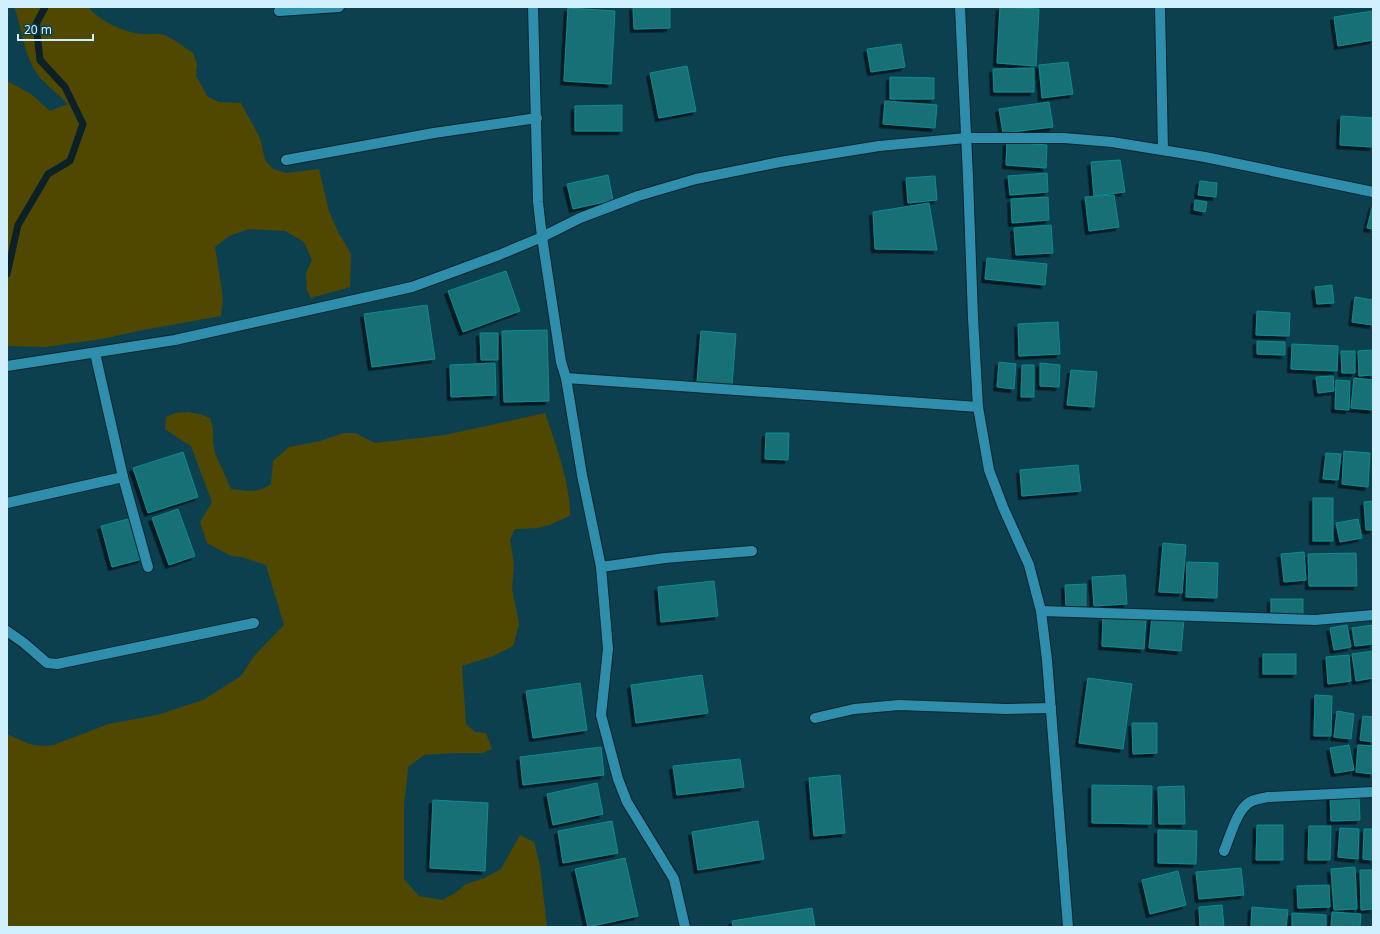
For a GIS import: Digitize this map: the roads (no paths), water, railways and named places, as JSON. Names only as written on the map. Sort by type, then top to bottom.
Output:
[{"type":"street","points":[[279,11],[339,7]]},
{"type":"street","points":[[532,7],[537,118],[538,202],[542,237],[561,362],[566,378],[582,475],[601,567],[608,649],[601,715],[618,779],[627,802],[674,879],[685,927]]},
{"type":"street","points":[[960,7],[973,325],[978,406],[989,470],[1003,507],[1029,565],[1041,611],[1051,708],[1068,927]]},
{"type":"street","points":[[1160,7],[1163,150]]},
{"type":"street","points":[[286,160],[434,134],[537,118]]},
{"type":"street","points":[[7,366],[175,340],[412,287],[542,237],[580,218],[631,199],[696,179],[780,162],[878,146],[966,138],[1064,138],[1112,142],[1205,156],[1373,192]]},
{"type":"street","points":[[95,353],[123,477],[148,567]]},
{"type":"street","points":[[566,378],[978,406]]},
{"type":"street","points":[[7,503],[123,477]]},
{"type":"street","points":[[601,567],[665,558],[752,551]]},
{"type":"street","points":[[1041,611],[1315,620],[1373,615]]},
{"type":"street","points":[[7,631],[48,663],[57,664],[254,623]]},
{"type":"street","points":[[814,718],[854,709],[899,705],[1006,709],[1051,708]]},
{"type":"street","points":[[1224,851],[1241,808],[1256,799],[1268,797],[1373,792]]},
{"type":"waterway","points":[[7,274],[18,225],[48,174],[70,161],[83,124],[65,87],[40,60],[36,24],[45,7]]}]
